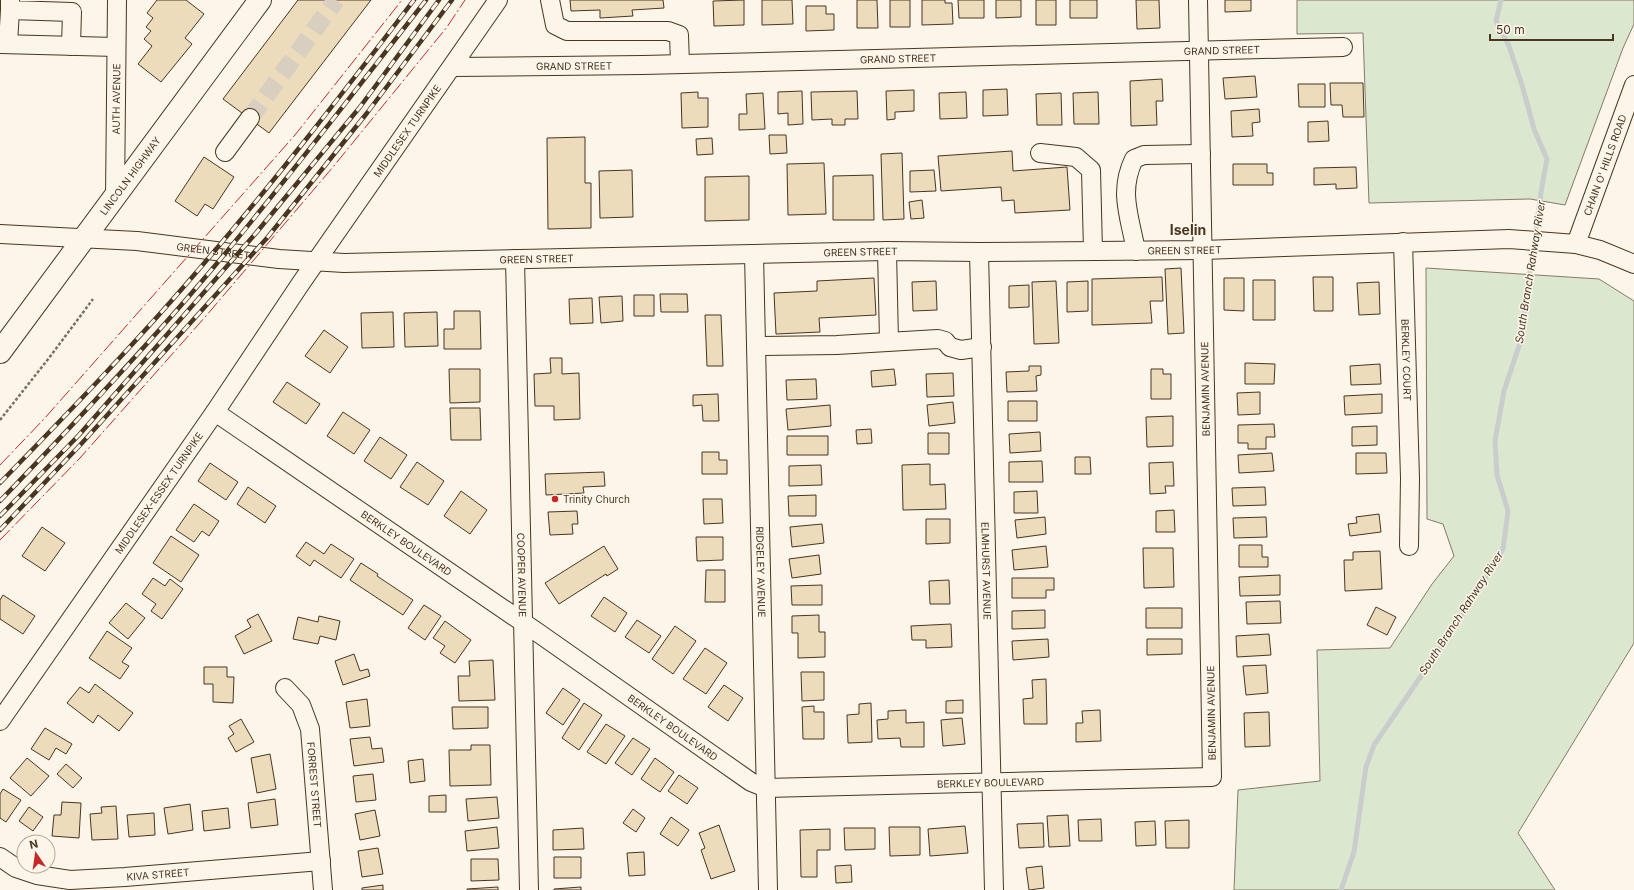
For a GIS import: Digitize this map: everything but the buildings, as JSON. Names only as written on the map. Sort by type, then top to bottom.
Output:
[{"type":"main road","name":"LINCOLN HIGHWAY","points":[[0,352],[260,0]]},
{"type":"street","name":"AUTH AVENUE","points":[[115,198],[117,0]]},
{"type":"street","name":"MIDDLESEX TURNPIKE","points":[[316,262],[498,0]]},
{"type":"street","points":[[550,0],[555,25],[567,31],[668,31],[677,33],[679,35],[680,64]]},
{"type":"street","name":"BENJAMIN AVENUE","points":[[1198,0],[1212,777]]},
{"type":"street","points":[[71,46],[72,12],[10,5],[4,44],[71,46],[116,47]]},
{"type":"street","name":"GRAND STREET","points":[[452,67],[680,64],[1343,47]]},
{"type":"street","name":"CHAIN O' HILLS ROAD","points":[[1576,244],[1634,85]]},
{"type":"street","points":[[225,152],[250,118]]},
{"type":"street","points":[[1040,153],[1076,157],[1091,170],[1093,251]]},
{"type":"street","points":[[1136,251],[1126,208],[1126,183],[1129,169],[1134,159],[1144,155],[1201,154]]},
{"type":"street","name":"GREEN STREET","points":[[0,234],[137,241],[279,259],[316,262],[887,251],[979,252],[1203,250],[1509,238],[1576,244],[1600,250],[1634,264]]},
{"type":"street","name":"BERKLEY COURT","points":[[1403,242],[1410,478],[1409,546]]},
{"type":"street","points":[[887,251],[889,341]]},
{"type":"street","name":"ELMHURST AVENUE","points":[[979,252],[994,890]]},
{"type":"street","name":"RIDGELEY AVENUE","points":[[754,254],[768,890]]},
{"type":"street","name":"COOPER AVENUE","points":[[515,259],[528,890]]},
{"type":"street","name":"MIDDLESEX-ESSEX TURNPIKE","points":[[0,722],[215,412],[316,262]]},
{"type":"street","points":[[756,346],[837,345],[938,339],[945,341],[950,348],[961,350],[982,347]]},
{"type":"street","name":"BERKLEY BOULEVARD","points":[[215,412],[523,622],[751,782],[766,788],[991,784],[1212,777]]},
{"type":"street","name":"FORREST STREET","points":[[285,688],[301,705],[310,729],[324,890]]},
{"type":"street","name":"KIVA STREET","points":[[0,857],[16,868],[48,878],[126,884],[321,861]]},
{"type":"path","points":[[0,420],[93,300]]},
{"type":"green space","points":[[1297,0],[1634,0],[1634,24],[1623,48],[1565,205],[1530,199],[1369,203],[1363,33],[1297,34]]},
{"type":"green space","points":[[1426,268],[1599,279],[1634,301],[1634,643],[1518,833],[1555,890],[1234,890],[1238,790],[1320,781],[1317,650],[1390,648],[1432,584],[1454,556],[1443,524],[1427,519]]},
{"type":"waterway","name":"South Branch Rahway River","points":[[1341,890],[1354,852],[1366,767],[1374,745],[1466,610],[1503,549],[1508,511],[1497,475],[1495,441],[1504,391],[1520,343],[1547,159],[1534,129],[1509,46],[1496,21],[1501,0]]},
{"type":"tunnel","points":[[250,118],[336,0]]},
{"type":"railway","points":[[0,483],[123,355],[171,302],[251,208],[414,0]]},
{"type":"railway","points":[[0,501],[106,389],[208,274],[291,172],[426,0]]},
{"type":"railway","points":[[0,516],[79,435],[256,233],[360,107],[439,0]]},
{"type":"railway","points":[[0,530],[82,443],[267,238],[367,113],[452,0]]},
{"type":"power","points":[[0,465],[44,419],[295,135],[402,0]]},
{"type":"power","points":[[0,540],[80,458],[206,316],[333,167],[447,27],[465,0]]},
{"type":"place","name":"Trinity Church","points":[[555,499]]},
{"type":"district","name":"Iselin","points":[[1188,230]]}]
